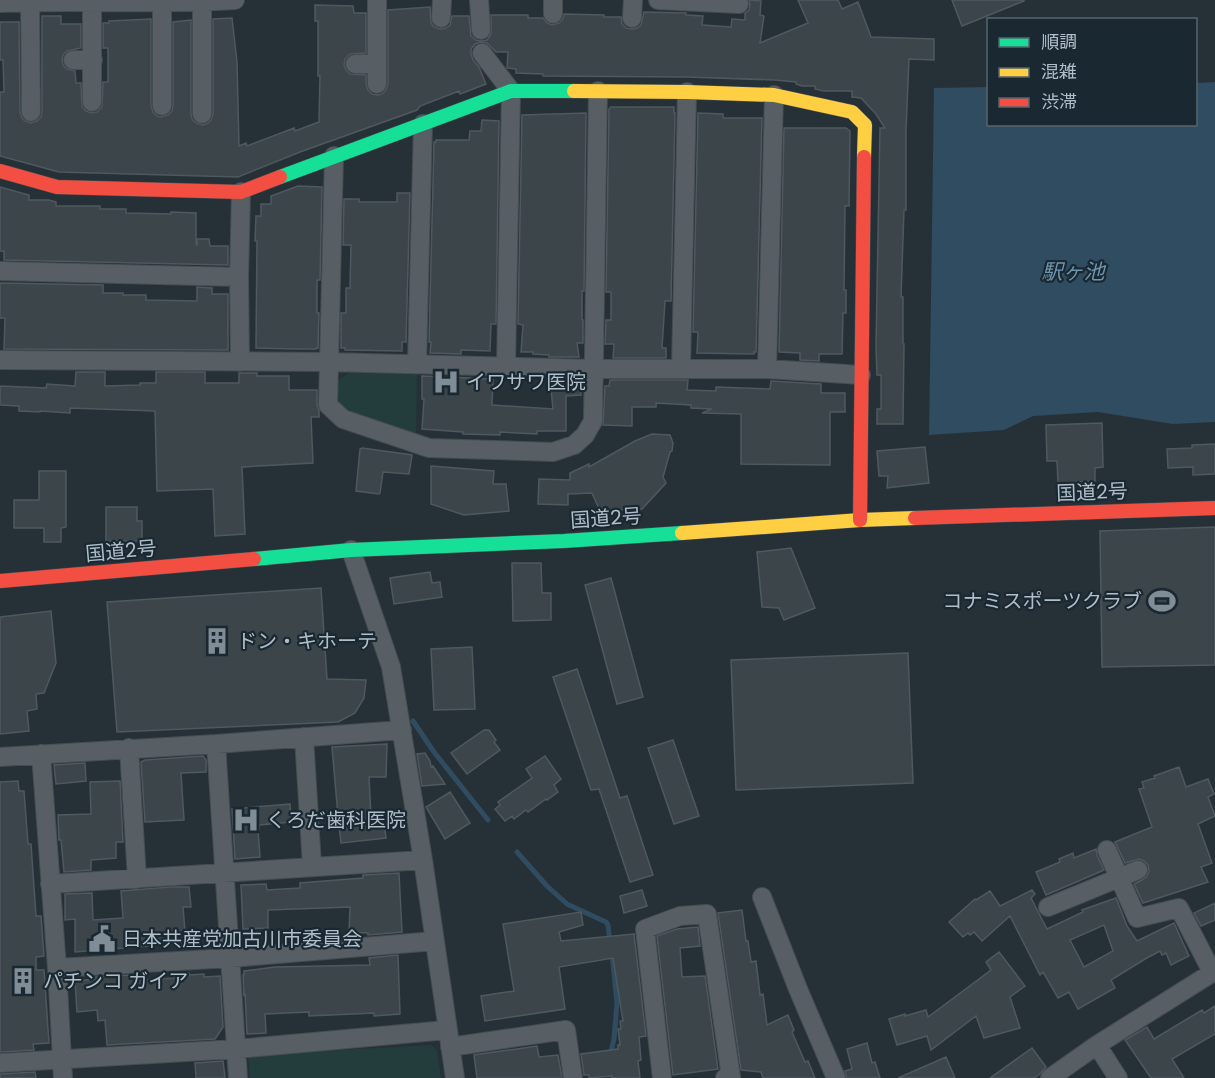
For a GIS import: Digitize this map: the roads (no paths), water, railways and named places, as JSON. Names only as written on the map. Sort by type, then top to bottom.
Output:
[{"type":"main road","points":[[0,171],[57,187],[241,192],[511,91],[774,95],[852,112],[865,125],[860,520]]},
{"type":"main road","name":"国道2号","points":[[0,581],[351,550],[564,541],[860,520],[1215,508]]},
{"type":"street","points":[[0,3],[30,1],[162,3],[235,0]]},
{"type":"street","points":[[377,0],[377,84]]},
{"type":"street","points":[[478,0],[481,30]]},
{"type":"street","points":[[658,0],[712,12],[739,4]]},
{"type":"street","points":[[30,1],[31,112]]},
{"type":"street","points":[[92,102],[93,60],[102,2]]},
{"type":"street","points":[[202,2],[202,114]]},
{"type":"street","points":[[162,3],[162,106]]},
{"type":"street","points":[[482,53],[511,91],[506,367]]},
{"type":"street","points":[[73,60],[93,60]]},
{"type":"street","points":[[355,64],[377,64]]},
{"type":"street","points":[[143,82],[162,82]]},
{"type":"street","points":[[334,156],[328,405],[343,419],[429,448],[553,452],[574,445],[585,435],[593,421],[598,91]]},
{"type":"street","points":[[681,369],[687,92]]},
{"type":"street","points":[[768,369],[774,95]]},
{"type":"street","points":[[417,363],[423,124]]},
{"type":"street","points":[[240,362],[241,192]]},
{"type":"street","points":[[0,272],[239,278]]},
{"type":"street","points":[[0,360],[417,363],[594,369],[768,369],[861,375]]},
{"type":"street","points":[[351,550],[391,667],[423,860],[455,1078]]},
{"type":"street","points":[[0,757],[402,730]]},
{"type":"street","points":[[304,738],[312,866]]},
{"type":"street","points":[[216,744],[238,1078]]},
{"type":"street","points":[[129,748],[138,879]]},
{"type":"street","points":[[41,754],[62,1069]]},
{"type":"street","points":[[1050,1078],[1213,971],[1179,908],[1137,918],[1107,850]]},
{"type":"street","points":[[50,884],[423,860]]},
{"type":"street","points":[[1048,907],[1138,870]]},
{"type":"street","points":[[762,897],[836,1078]]},
{"type":"street","points":[[662,1078],[645,929],[680,916],[707,914],[731,1077],[725,1078]]},
{"type":"street","points":[[57,968],[230,958],[435,941]]},
{"type":"street","points":[[0,1063],[62,1069],[237,1049],[448,1038],[566,1029],[573,1078]]},
{"type":"street","points":[[1097,1045],[1118,1078]]},
{"type":"water","name":"駅ヶ池","points":[[1215,82],[1215,422],[1173,424],[1098,412],[1033,416],[1004,430],[929,435],[934,88],[987,87],[987,126],[1197,126],[1197,83]]},
{"type":"waterway","points":[[413,721],[434,752],[488,820]]},
{"type":"waterway","points":[[517,852],[547,886],[567,904],[606,922],[610,943]]},
{"type":"waterway","points":[[610,1056],[617,1003],[612,953]]},
{"type":"place","name":"イワサワ医院","points":[[446,382]]},
{"type":"place","name":"コナミスポーツクラブ","points":[[1162,601]]},
{"type":"place","name":"ドン・キホーテ","points":[[217,641]]},
{"type":"place","name":"くろだ歯科医院","points":[[246,820]]},
{"type":"place","name":"日本共産党加古川市委員会","points":[[102,939]]},
{"type":"place","name":"パチンコ ガイア","points":[[23,981]]}]
